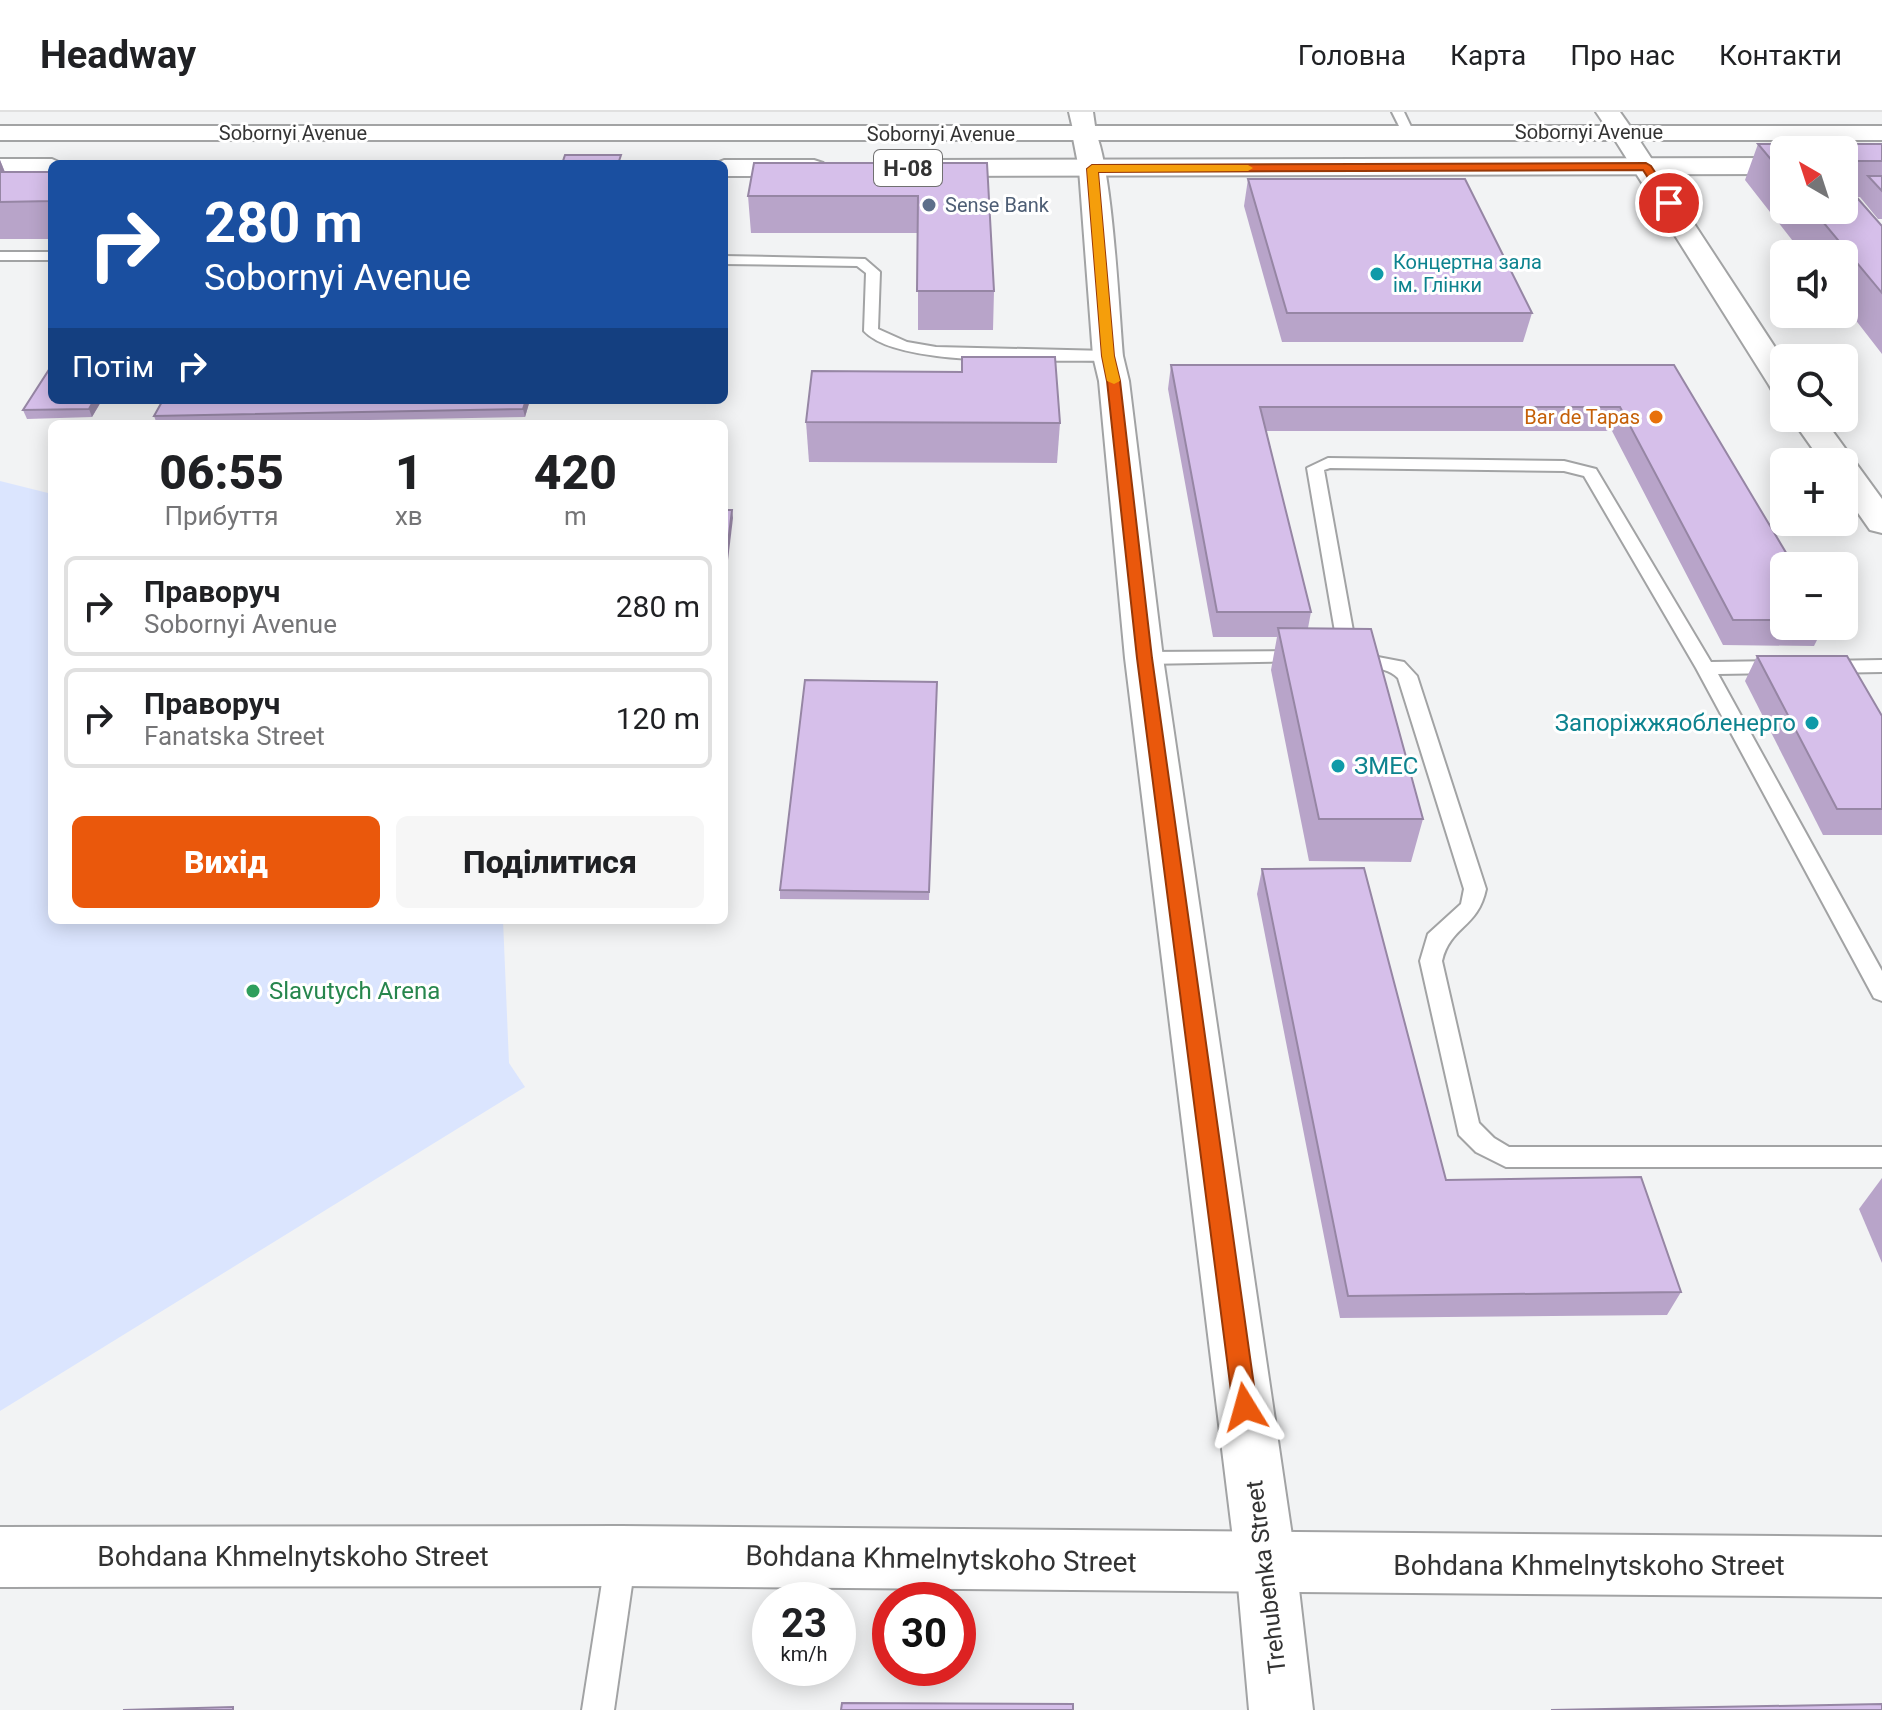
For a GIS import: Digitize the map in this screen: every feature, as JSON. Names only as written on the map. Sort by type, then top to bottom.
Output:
[{"type":"main road","name":"Sobornyi Avenue","points":[[909,168],[1086,138],[1403,122],[1615,122],[1882,133]]},
{"type":"main road","points":[[1615,122],[1770,363]]},
{"type":"main road","name":"Sobornyi Avenue","points":[[0,133],[1086,138],[1646,166],[1770,166]]},
{"type":"main road","name":"Trehubenka Street","points":[[1086,138],[1144,658],[1266,1563],[1281,1710]]},
{"type":"main road","points":[[0,167],[48,167]]},
{"type":"main road","points":[[728,168],[832,168]]},
{"type":"main road","points":[[1858,488],[1880,518]]},
{"type":"main road","name":"Bohdana Khmelnytskoho Street","points":[[0,1557],[621,1556],[1882,1567]]},
{"type":"lane","points":[[0,256],[48,256]]},
{"type":"lane","points":[[728,260],[860,262],[873,272],[871,331],[898,346],[936,352],[1108,356]]},
{"type":"lane","points":[[1333,657],[1315,468],[1328,463],[1564,466],[1590,473],[1705,668],[1882,992]]},
{"type":"lane","points":[[1144,658],[1333,657],[1397,666],[1407,676],[1475,889],[1471,907],[1436,940],[1431,961],[1468,1128],[1485,1145],[1506,1157],[1882,1157]]},
{"type":"lane","points":[[1705,668],[1882,666]]},
{"type":"lane","points":[[598,1710],[621,1556]]},
{"type":"shaded area","name":"Slavutych Arena","points":[[0,481],[48,493],[48,924],[503,924],[509,1063],[525,1087],[0,1411]]},
{"type":"building","points":[[1758,144],[1770,144],[1770,158]]},
{"type":"building","points":[[1858,144],[1882,144],[1882,161],[1858,161]]},
{"type":"building","points":[[565,155],[621,155],[619,160],[563,160]]},
{"type":"building","points":[[754,163],[987,163],[994,291],[917,291],[918,196],[748,196]]},
{"type":"building","points":[[0,172],[48,172],[48,201],[0,202]]},
{"type":"building","points":[[1868,176],[1882,176],[1882,191]]},
{"type":"building","name":"Концертна зала ім. Глінки","points":[[1248,179],[1465,179],[1532,313],[1287,313]]},
{"type":"building","points":[[1858,199],[1882,226],[1882,293],[1858,264],[1858,240],[1838,240],[1825,224],[1858,224]]},
{"type":"building","points":[[962,357],[1055,357],[1060,423],[806,422],[812,371],[962,372]]},
{"type":"building","points":[[1171,365],[1674,365],[1770,526],[1770,536],[1776,536],[1786,552],[1770,552],[1770,620],[1733,620],[1620,407],[1260,407],[1311,612],[1217,612]]},
{"type":"building","points":[[48,371],[48,404],[92,404],[89,409],[23,410]]},
{"type":"building","points":[[161,404],[525,404],[523,409],[154,416]]},
{"type":"building","points":[[728,510],[732,510],[728,543]]},
{"type":"building","name":"ЗМЕС","points":[[1278,628],[1371,629],[1423,819],[1319,819]]},
{"type":"building","name":"Запоріжжяобленерго","points":[[1757,656],[1847,656],[1882,716],[1882,809],[1837,809]]},
{"type":"building","points":[[805,680],[937,682],[929,892],[780,890]]},
{"type":"building","points":[[1364,868],[1446,1180],[1641,1177],[1681,1292],[1348,1296],[1262,869]]},
{"type":"building","points":[[842,1703],[1073,1704],[1073,1710],[841,1710]]},
{"type":"building","points":[[1882,1704],[1882,1710],[1551,1710]]},
{"type":"building","points":[[233,1707],[233,1710],[123,1710]]},
{"type":"slow traffic","points":[[1114,381],[1108,356],[1092,169],[1248,168]]},
{"type":"place","name":"Sense Bank","points":[[929,205]]},
{"type":"place","name":"Концертна зала ім. Глінки","points":[[1377,274]]},
{"type":"place","name":"Bar de Tapas","points":[[1656,417]]},
{"type":"place","name":"Запоріжжяобленерго","points":[[1812,723]]},
{"type":"place","name":"ЗМЕС","points":[[1338,766]]},
{"type":"place","name":"Slavutych Arena","points":[[253,991]]},
{"type":"route","points":[[1245,1407],[1144,658],[1114,381],[1108,356],[1092,169],[1646,166],[1669,203]]}]
